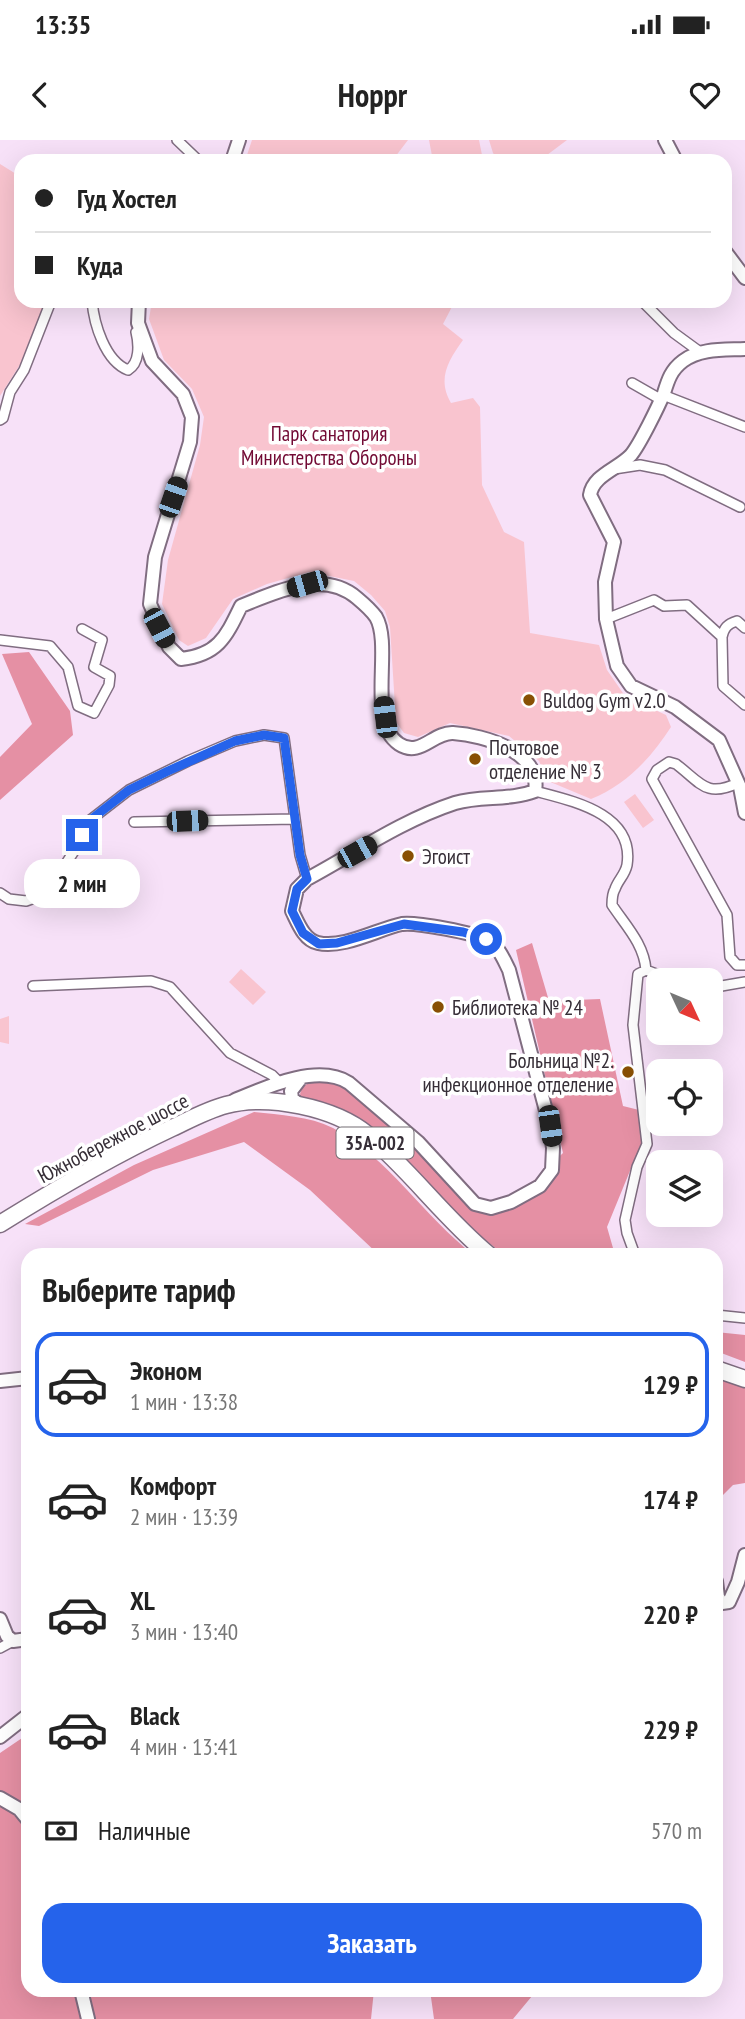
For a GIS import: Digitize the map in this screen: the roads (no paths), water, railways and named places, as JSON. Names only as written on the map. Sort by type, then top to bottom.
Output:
[{"type":"highway","name":"Южнобережное шоссе","points":[[0,1224],[105,1161],[226,1105],[300,1106],[331,1114],[367,1135],[482,1248]]},
{"type":"highway","name":"Южнобережное шоссе","points":[[0,1231],[97,1171],[135,1151],[204,1120],[269,1105],[340,1128],[366,1147],[471,1248]]},
{"type":"highway","points":[[723,1365],[745,1373]]},
{"type":"highway","points":[[723,1371],[745,1379]]},
{"type":"main road","points":[[732,261],[745,278]]},
{"type":"main road","points":[[137,308],[138,323],[152,361],[183,394],[192,417],[190,442],[155,557],[150,604],[159,628],[173,652],[181,659],[199,657],[212,650],[226,638],[241,606],[270,594],[307,584],[331,585],[351,592],[376,617],[380,629],[380,680],[386,726],[398,744],[410,749],[421,748],[437,737],[450,733],[503,745],[531,767],[537,779],[535,791],[519,797],[458,803],[418,819],[307,879],[297,889],[292,911],[303,933],[319,944],[337,943],[404,924],[469,934],[486,939],[500,951],[509,970],[550,1126],[552,1170],[546,1181],[524,1195],[499,1205],[484,1207],[468,1198],[437,1160],[349,1083],[332,1075],[279,1082],[226,1105]]},
{"type":"main road","points":[[745,349],[700,352],[682,361],[669,375],[662,397],[631,455],[596,482],[590,495],[614,542],[605,582],[606,619],[617,666],[632,686],[675,707],[719,740],[741,785],[745,813]]},
{"type":"main road","points":[[300,1106],[292,1098],[291,1091],[301,1079]]},
{"type":"main road","points":[[269,1105],[279,1082]]},
{"type":"main road","points":[[0,1381],[21,1379]]},
{"type":"main road","points":[[723,1603],[729,1602],[745,1555]]},
{"type":"main road","points":[[0,1619],[7,1636],[13,1641],[21,1640]]},
{"type":"main road","points":[[0,1737],[21,1721]]},
{"type":"main road","points":[[0,1798],[21,1811]]},
{"type":"main road","points":[[83,1997],[88,2019]]},
{"type":"street","points":[[177,140],[192,154]]},
{"type":"street","points":[[0,420],[3,418],[10,392],[24,370],[48,308]]},
{"type":"street","points":[[92,308],[101,339],[119,367],[128,370],[136,361],[138,341],[132,320],[135,308]]},
{"type":"street","points":[[649,308],[674,333],[700,352]]},
{"type":"street","points":[[632,383],[745,428]]},
{"type":"street","points":[[613,469],[640,465],[665,470],[740,507]]},
{"type":"street","points":[[606,619],[654,600],[664,606],[687,605],[722,637]]},
{"type":"street","points":[[745,628],[737,621],[730,623],[724,629],[722,637],[723,686],[745,705]]},
{"type":"street","points":[[0,640],[50,646],[68,667],[78,706],[94,713],[109,685],[110,676],[94,667],[102,640],[82,629]]},
{"type":"street","points":[[0,893],[9,900],[26,901],[40,897],[56,879],[78,845],[89,821],[129,790],[235,741],[264,735],[284,738],[300,855],[307,879]]},
{"type":"street","points":[[741,785],[722,790],[709,789],[676,764],[669,762],[657,770],[652,779],[727,915],[730,957],[737,965],[745,965]]},
{"type":"street","points":[[535,791],[564,797],[600,813],[619,830],[627,842],[626,868],[623,878],[615,887],[612,905],[639,944],[645,957],[646,970],[638,974],[633,1025],[647,1144],[637,1167],[625,1220],[632,1248]]},
{"type":"street","points":[[134,822],[295,819]]},
{"type":"street","points":[[33,986],[151,981],[170,987],[230,1053],[279,1082]]},
{"type":"street","points":[[723,986],[745,982]]},
{"type":"street","points":[[723,1316],[745,1318]]},
{"type":"street","points":[[0,1648],[13,1641]]},
{"type":"place","name":"Buldog Gym v2.0","points":[[529,700]]},
{"type":"place","name":"Почтовое отделение № 3","points":[[475,759]]},
{"type":"place","name":"Эгоист","points":[[408,856]]},
{"type":"place","name":"Библиотека № 24","points":[[438,1007]]},
{"type":"place","name":"Больница №2. инфекционное отделение","points":[[628,1072]]},
{"type":"park label","name":"Парк санатория Министерства Обороны","points":[[329,445]]}]
